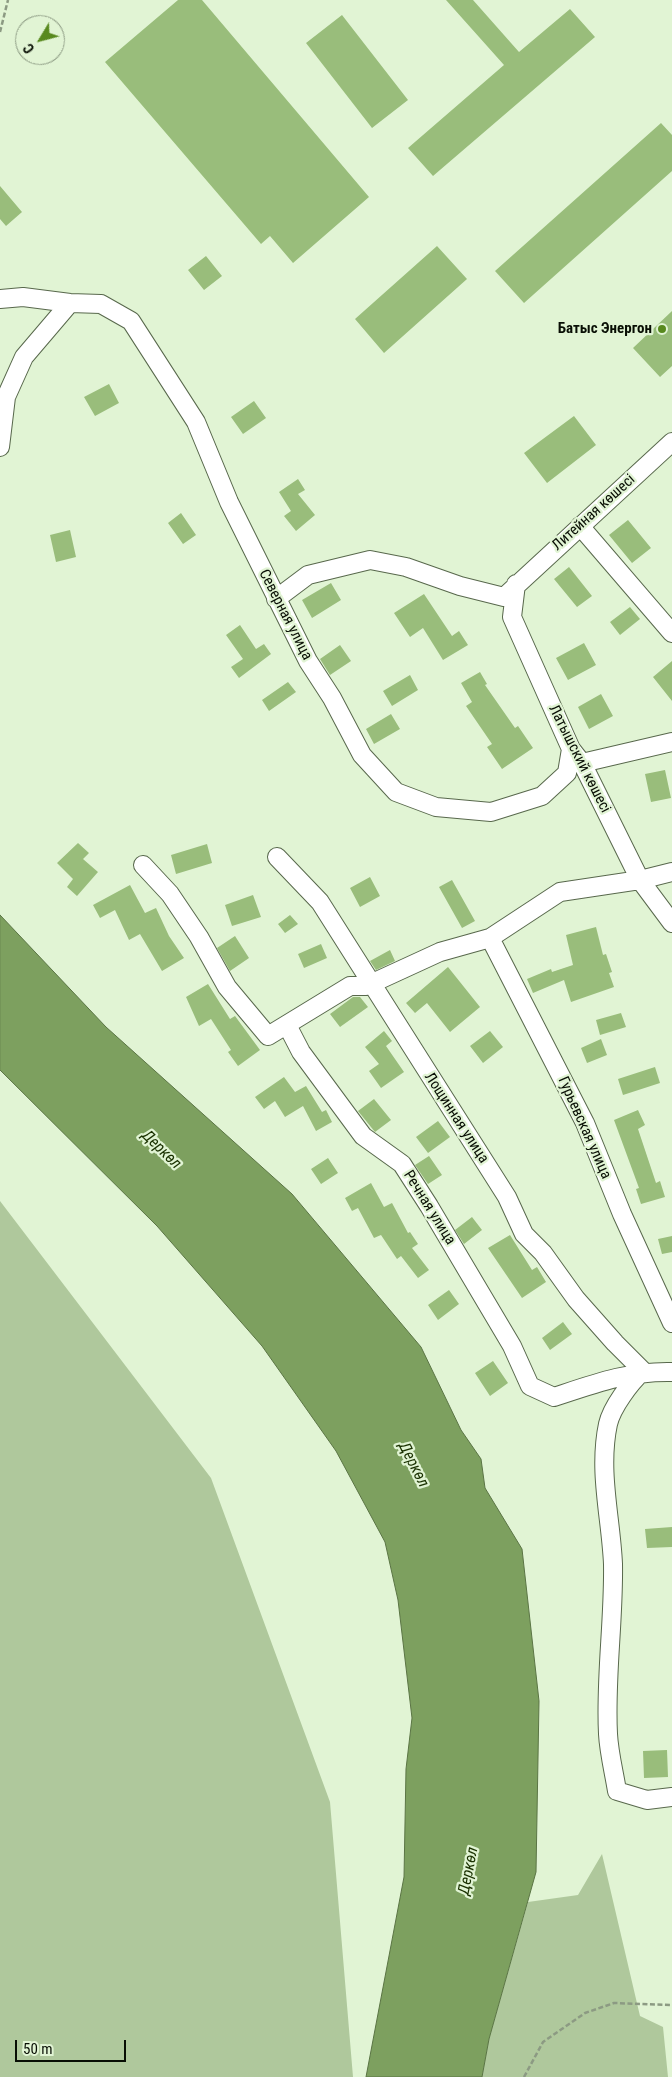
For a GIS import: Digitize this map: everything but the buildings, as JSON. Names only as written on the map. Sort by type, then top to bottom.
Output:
[{"type":"street","name":"Северная улица","points":[[0,299],[23,297],[70,303],[101,304],[131,321],[196,422],[229,502],[308,661],[332,698],[362,755],[396,792],[436,808],[491,812],[542,796],[567,773],[571,749]]},
{"type":"street","points":[[0,447],[6,397],[24,357],[70,303]]},
{"type":"street","name":"Литейная көшесі","points":[[276,599],[308,576],[370,560],[406,567],[460,586],[504,597],[672,442]]},
{"type":"street","points":[[580,526],[672,633]]},
{"type":"street","name":"Латышский көшесі","points":[[516,584],[512,617],[571,749],[582,763],[640,880],[672,923]]},
{"type":"street","points":[[582,763],[672,742]]},
{"type":"street","name":"Лощинная улица","points":[[277,857],[320,902],[453,1115],[498,1182],[524,1234],[543,1253],[589,1314],[644,1372]]},
{"type":"street","points":[[143,865],[170,894],[199,937],[227,987],[268,1036],[350,986],[370,983],[440,952],[490,938],[560,892],[640,880],[672,872]]},
{"type":"street","name":"Гурьевская улица","points":[[490,938],[585,1123],[622,1214],[672,1323]]},
{"type":"street","name":"Речная улица","points":[[287,1025],[301,1052],[363,1136],[402,1164],[512,1346],[530,1386],[554,1397],[610,1378],[644,1372]]},
{"type":"street","points":[[672,1372],[644,1372],[629,1384],[608,1423],[604,1486],[612,1544],[614,1604],[608,1685],[608,1736],[617,1791],[647,1800],[672,1797]]},
{"type":"path","points":[[0,32],[8,0]]},
{"type":"path","points":[[524,2077],[543,2042],[585,2013],[614,2003],[672,2005]]},
{"type":"shaded area","points":[[0,1201],[211,1478],[330,1802],[353,2077],[0,2077]]},
{"type":"shaded area","points":[[602,1854],[640,2016],[663,2027],[668,2077],[482,2077],[489,2039],[528,1902],[578,1895]]},
{"type":"water","name":"Деркөл","points":[[0,915],[106,1027],[292,1194],[421,1347],[461,1430],[481,1459],[485,1488],[522,1549],[539,1701],[536,1872],[489,2039],[482,2077],[366,2077],[404,1877],[406,1769],[412,1718],[398,1600],[385,1542],[336,1451],[262,1346],[157,1226],[0,1070]]},
{"type":"place","name":"Батыс Энергон","points":[[662,329]]}]
